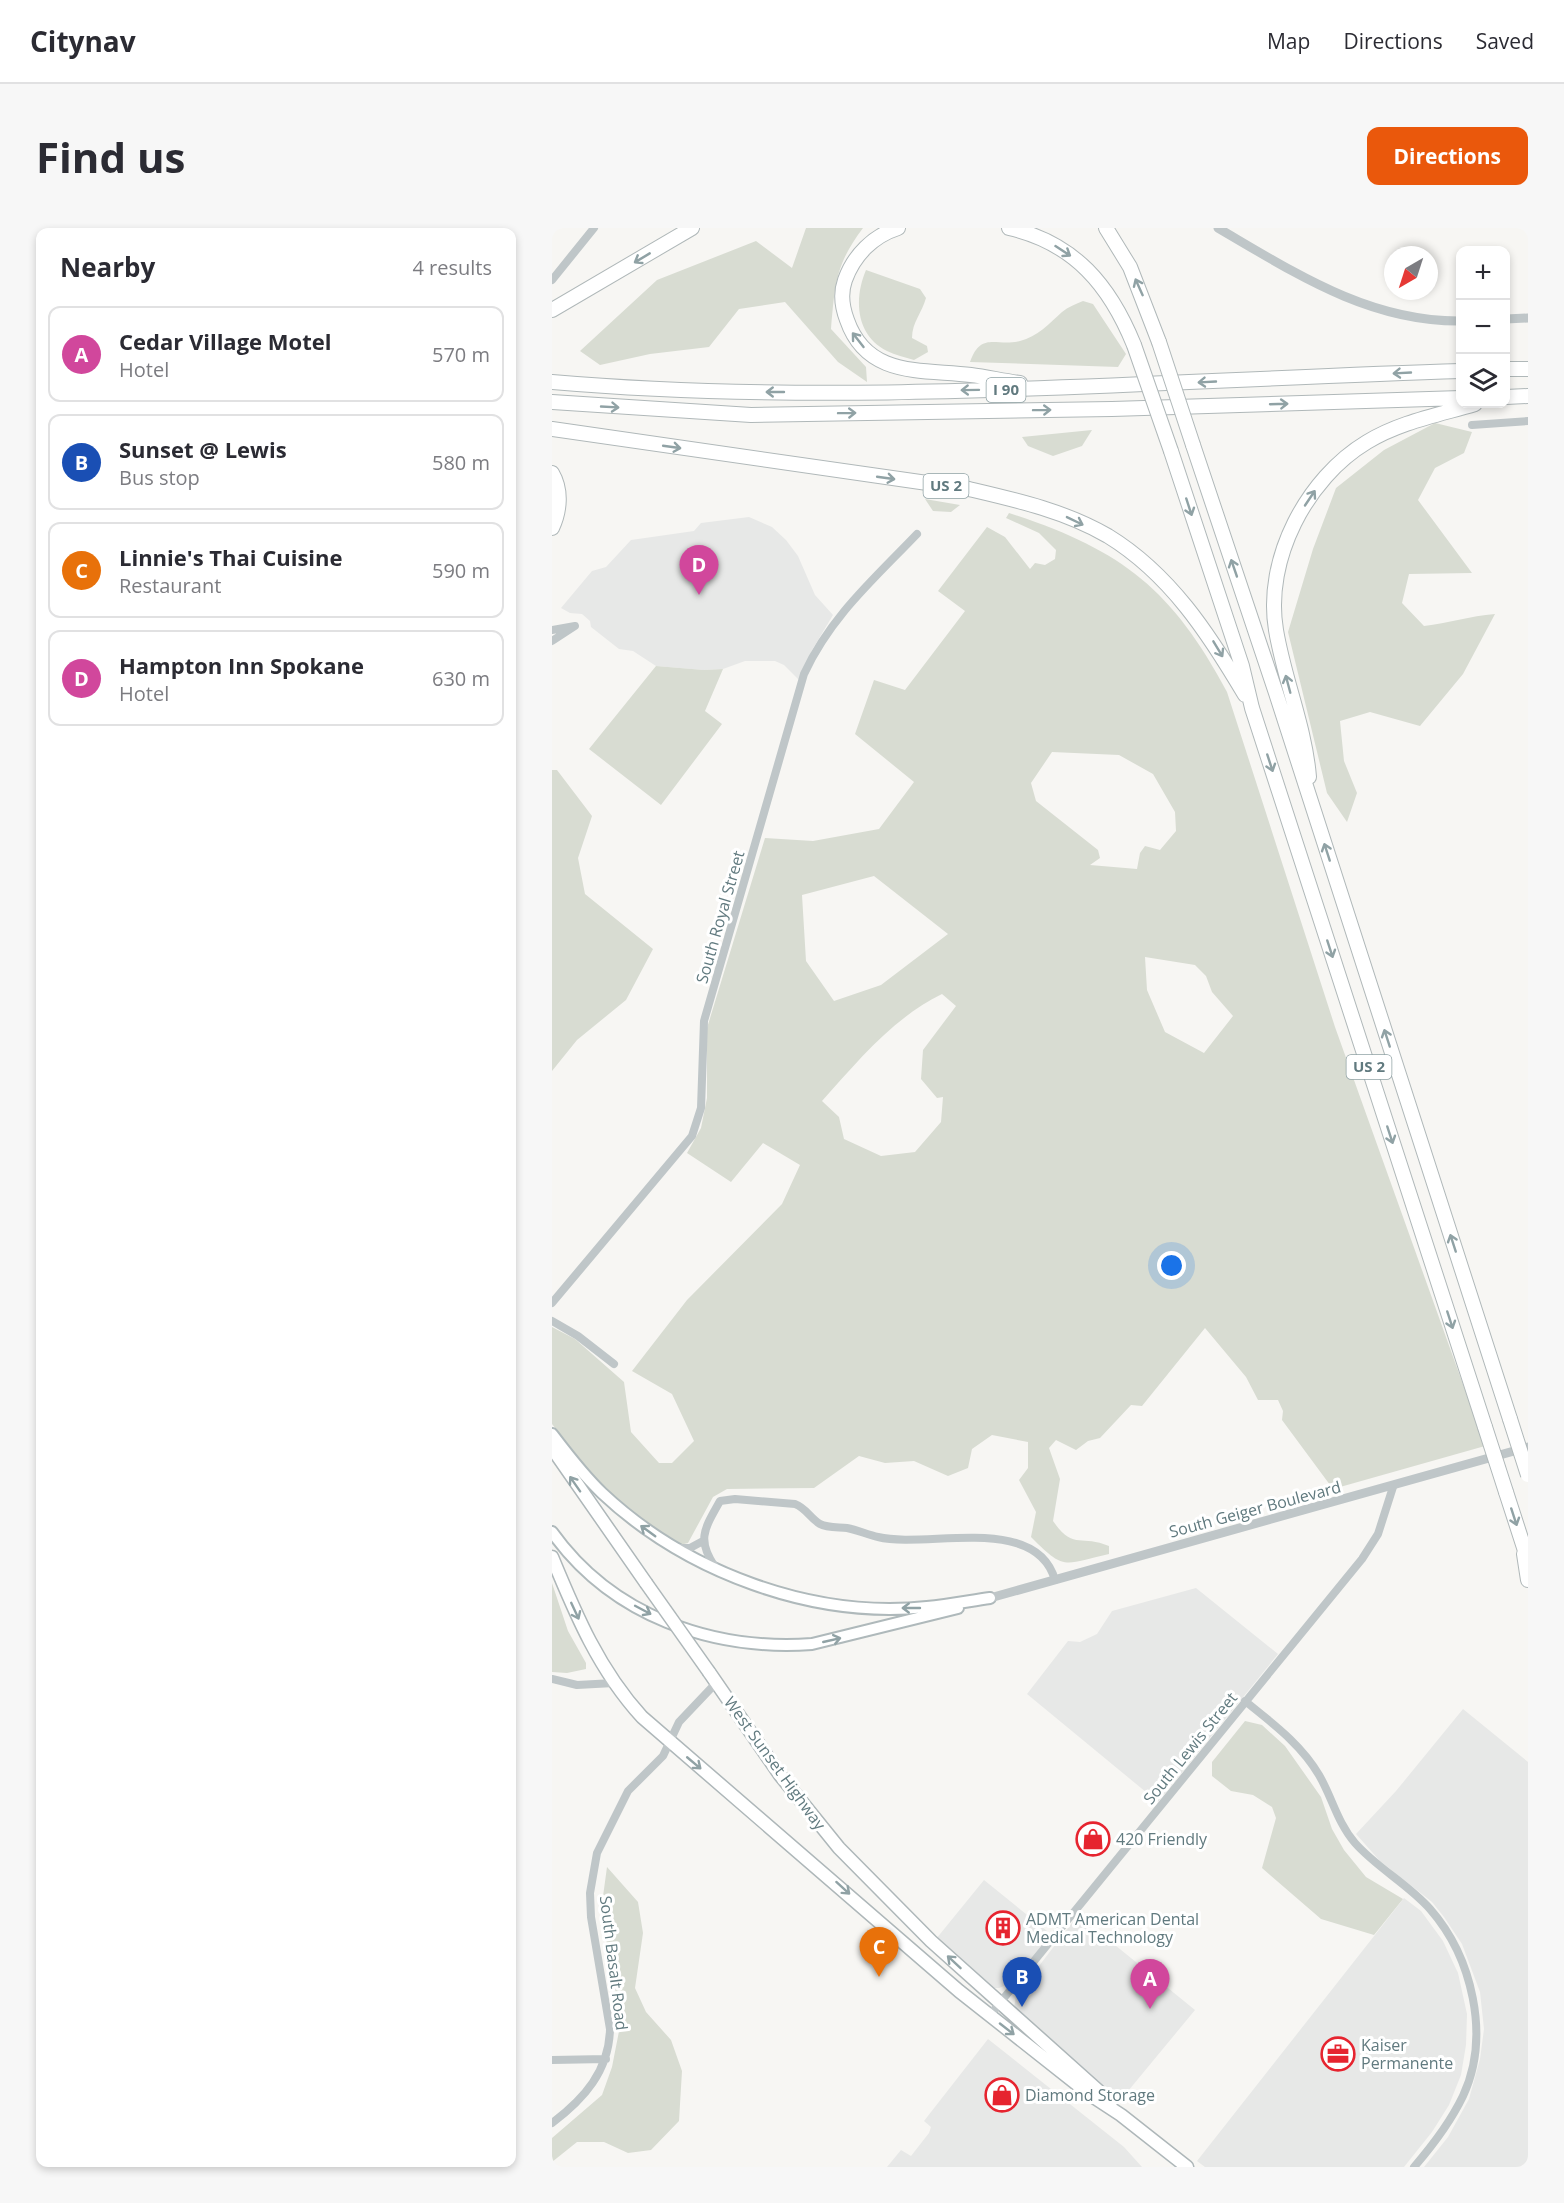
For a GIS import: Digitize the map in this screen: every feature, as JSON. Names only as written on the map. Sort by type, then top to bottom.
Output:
[{"type":"highway","points":[[552,310],[692,228]]},
{"type":"highway","points":[[898,228],[878,237],[864,249],[850,269],[842,289],[845,315],[859,344],[876,358],[899,369],[970,375],[1052,389]]},
{"type":"highway","name":"US 2","points":[[1009,228],[1048,242],[1091,273],[1110,294],[1134,345],[1242,666],[1252,708],[1528,1560]]},
{"type":"highway","name":"US 2","points":[[1106,228],[1130,267],[1160,342],[1528,1475]]},
{"type":"highway","points":[[1510,369],[1528,369]]},
{"type":"highway","name":"I 90","points":[[552,382],[636,389],[775,392],[1052,389],[1456,371]]},
{"type":"highway","points":[[1510,397],[1528,396]]},
{"type":"highway","name":"I 90","points":[[552,402],[751,415],[1112,409],[1456,398]]},
{"type":"highway","points":[[1311,803],[1307,755],[1275,627],[1277,577],[1292,529],[1318,486],[1338,464],[1354,451],[1408,423],[1461,408]]},
{"type":"highway","name":"US 2","points":[[552,429],[969,489],[1024,501],[1065,516],[1108,536],[1165,582],[1211,638],[1252,708]]},
{"type":"highway","points":[[552,473],[558,488],[559,501],[552,528]]},
{"type":"highway","points":[[1522,1543],[1528,1580]]},
{"type":"main road","points":[[552,1434],[582,1473],[603,1494],[654,1536],[715,1567],[782,1594],[851,1606],[926,1608],[990,1598]]},
{"type":"main road","name":"West Sunset Highway","points":[[552,1448],[785,1782],[839,1848],[911,1922],[1106,2096],[1121,2115]]},
{"type":"main road","points":[[552,1532],[594,1578],[626,1601],[666,1622],[729,1642],[812,1644],[908,1622],[990,1598]]},
{"type":"main road","name":"West Sunset Highway","points":[[552,1557],[587,1638],[614,1683],[637,1711],[669,1742],[990,2015],[1092,2096],[1121,2115],[1187,2167]]},
{"type":"street","points":[[552,280],[594,228]]},
{"type":"street","points":[[1218,228],[1300,276],[1346,298],[1412,319],[1456,321]]},
{"type":"street","points":[[1510,320],[1528,318]]},
{"type":"street","points":[[1472,425],[1528,421]]},
{"type":"street","name":"South Royal Street","points":[[552,1303],[692,1136],[701,1108],[702,1032],[706,1010],[804,674],[817,645],[833,622],[917,534]]},
{"type":"street","points":[[552,630],[575,626],[552,641]]},
{"type":"street","points":[[552,1321],[578,1336],[614,1364]]},
{"type":"street","name":"South Geiger Boulevard","points":[[990,1598],[1393,1487],[1528,1447]]},
{"type":"street","name":"South Lewis Street","points":[[990,2015],[1362,1559],[1378,1534],[1393,1487]]},
{"type":"street","points":[[675,1548],[690,1548],[703,1540],[709,1522],[721,1500],[758,1500],[795,1504],[822,1525],[879,1537],[966,1537],[1014,1543],[1034,1550],[1044,1558],[1055,1580]]},
{"type":"street","points":[[703,1540],[715,1567]]},
{"type":"street","name":"South Basalt Road","points":[[552,2123],[575,2105],[598,2076],[606,2059],[610,2029],[591,1905],[597,1852],[628,1791],[663,1756],[678,1722],[713,1677]]},
{"type":"street","points":[[552,1679],[576,1685],[614,1683]]},
{"type":"street","points":[[1245,1701],[1302,1751],[1319,1775],[1342,1826],[1354,1842],[1372,1861],[1430,1909],[1459,1952],[1474,2003],[1476,2020],[1472,2064],[1464,2094],[1453,2114],[1441,2135],[1414,2167]]},
{"type":"street","points":[[552,2060],[606,2059]]},
{"type":"shaded area","points":[[806,228],[863,228],[847,253],[838,276],[831,329],[866,367],[867,382],[838,362],[785,302],[739,309],[709,347],[650,354],[600,365],[580,351],[657,280],[756,241],[792,268]]},
{"type":"shaded area","points":[[866,270],[920,289],[926,298],[912,338],[927,346],[928,352],[914,360],[887,351],[869,336],[863,326],[859,304]]},
{"type":"shaded area","points":[[1083,301],[1093,304],[1126,354],[1118,367],[970,362],[974,352],[984,343],[1026,339],[1043,329],[1064,310]]},
{"type":"shaded area","points":[[1435,423],[1472,432],[1464,453],[1435,468],[1418,500],[1472,573],[1409,574],[1402,603],[1424,626],[1495,614],[1463,674],[1420,726],[1370,712],[1340,721],[1344,761],[1357,793],[1347,822],[1327,793],[1288,632],[1313,549],[1336,488],[1384,450]]},
{"type":"shaded area","points":[[1092,430],[1082,446],[1053,456],[1028,446],[1022,437]]},
{"type":"shaded area","points":[[925,499],[960,505],[951,512],[933,511]]},
{"type":"shaded area","points":[[1009,513],[1082,542],[1112,558],[1139,577],[1163,599],[1185,625],[1227,692],[1335,1027],[1485,1446],[1333,1489],[1282,1420],[1283,1411],[1278,1400],[1258,1400],[1246,1377],[1205,1328],[1142,1406],[1131,1405],[1100,1438],[1088,1441],[1076,1450],[1056,1440],[1049,1448],[1060,1479],[1053,1521],[1060,1530],[1073,1539],[1109,1546],[1109,1554],[1066,1562],[1051,1556],[1031,1537],[1036,1512],[1019,1480],[1028,1468],[1028,1442],[992,1435],[972,1449],[968,1468],[948,1476],[914,1461],[885,1463],[859,1456],[814,1488],[727,1489],[713,1497],[688,1543],[680,1545],[640,1518],[597,1482],[552,1424],[552,1327],[575,1339],[624,1382],[631,1432],[659,1463],[672,1463],[694,1441],[672,1394],[632,1371],[687,1300],[782,1204],[800,1165],[763,1143],[731,1182],[687,1153],[701,1128],[707,1098],[707,1028],[765,838],[813,841],[879,829],[914,782],[855,734],[874,680],[905,690],[965,611],[938,591],[987,527],[1005,537],[1030,569],[1035,563],[1045,565],[1055,559],[1056,550],[1039,533],[1006,518]],"holes":[[[1052,752],[1119,755],[1153,774],[1175,812],[1176,831],[1160,850],[1145,846],[1140,853],[1137,869],[1090,865],[1100,858],[1098,850],[1036,801],[1031,783]],[[874,876],[948,934],[881,985],[834,1001],[806,961],[802,895]],[[1145,957],[1195,965],[1206,976],[1212,992],[1233,1016],[1204,1053],[1165,1032],[1147,990]],[[942,994],[956,1006],[923,1050],[921,1079],[937,1098],[943,1097],[941,1122],[915,1152],[881,1156],[844,1139],[839,1117],[822,1101],[877,1042],[924,1004]]]},
{"type":"shaded area","points":[[749,517],[772,527],[786,540],[798,556],[815,595],[833,615],[812,650],[800,681],[784,665],[775,661],[745,661],[723,669],[704,670],[656,666],[633,651],[619,649],[591,627],[590,621],[582,614],[570,613],[561,608],[592,571],[606,567],[631,540],[694,531],[701,523]]},
{"type":"shaded area","points":[[656,666],[704,670],[723,669],[705,711],[722,724],[661,805],[589,749]]},
{"type":"shaded area","points":[[552,770],[557,770],[592,816],[578,858],[585,894],[653,949],[626,1000],[577,1040],[552,1071]]},
{"type":"shaded area","points":[[552,1583],[568,1631],[586,1663],[586,1669],[567,1673],[552,1672]]},
{"type":"shaded area","points":[[1196,1588],[1278,1654],[1158,1802],[1027,1694],[1068,1641],[1080,1642],[1097,1634],[1112,1611]]},
{"type":"shaded area","points":[[1463,1709],[1528,1762],[1528,2167],[1424,2167],[1448,2137],[1469,2099],[1480,2059],[1484,2029],[1480,1992],[1462,1944],[1444,1917],[1432,1902],[1380,1861],[1356,1834],[1396,1791]]},
{"type":"shaded area","points":[[1245,1721],[1262,1725],[1285,1746],[1321,1797],[1332,1829],[1344,1850],[1366,1877],[1403,1899],[1374,1935],[1321,1919],[1262,1868],[1276,1818],[1272,1807],[1253,1795],[1231,1791],[1212,1776],[1212,1762]]},
{"type":"shaded area","points":[[607,1867],[638,1902],[643,1933],[635,1988],[646,2012],[671,2040],[682,2071],[679,2121],[651,2150],[628,2153],[604,2142],[577,2142],[552,2162],[552,2138],[602,2095],[612,2067],[621,2021],[601,1911]]},
{"type":"shaded area","points":[[984,1880],[1052,1935],[1009,1984],[999,1988],[992,1988],[936,1939]]},
{"type":"shaded area","points":[[1404,1898],[1421,1911],[1443,1941],[1458,1973],[1467,2014],[1466,2045],[1461,2075],[1449,2105],[1432,2132],[1404,2167],[1205,2167],[1197,2161]]},
{"type":"shaded area","points":[[1078,1915],[1195,2010],[1119,2102],[1014,2008],[1016,1996]]},
{"type":"shaded area","name":"Diamond Storage","points":[[988,2039],[1124,2147],[1142,2167],[887,2167],[901,2150],[911,2156],[929,2133],[931,2127],[924,2121]]},
{"type":"place","name":"Hampton Inn Spokane","points":[[699,595]]},
{"type":"place","name":"420 Friendly","points":[[1093,1839]]},
{"type":"place","name":"ADMT American Dental Medical Technology","points":[[1003,1928]]},
{"type":"place","name":"Linnie's Thai Cuisine","points":[[879,1977]]},
{"type":"place","name":"Sunset @ Lewis","points":[[1022,2007]]},
{"type":"place","name":"Cedar Village Motel","points":[[1150,2009]]},
{"type":"place","name":"Kaiser Permanente","points":[[1338,2054]]},
{"type":"place","name":"Diamond Storage","points":[[1002,2095]]}]
